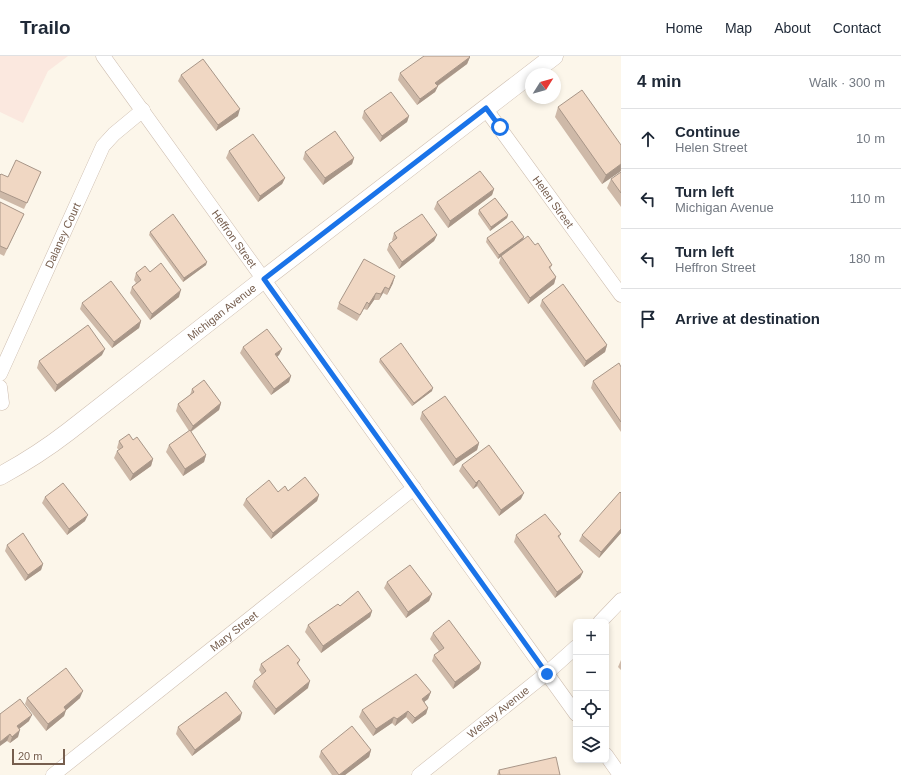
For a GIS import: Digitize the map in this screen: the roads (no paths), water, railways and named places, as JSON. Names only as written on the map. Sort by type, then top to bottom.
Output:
[{"type":"street","name":"Heffron Street","points":[[103,56],[573,710]]},
{"type":"street","name":"Michigan Avenue","points":[[0,476],[21,465],[57,440],[554,56]]},
{"type":"street","name":"Helen Street","points":[[486,108],[621,295]]},
{"type":"street","name":"Dalaney Court","points":[[0,374],[103,146],[114,134],[142,110]]},
{"type":"street","points":[[0,387],[2,403]]},
{"type":"street","name":"Mary Street","points":[[53,775],[414,488]]},
{"type":"street","points":[[603,619],[621,600]]},
{"type":"street","name":"Welsby Avenue","points":[[419,775],[547,674],[573,650]]},
{"type":"street","points":[[609,760],[620,775]]}]
